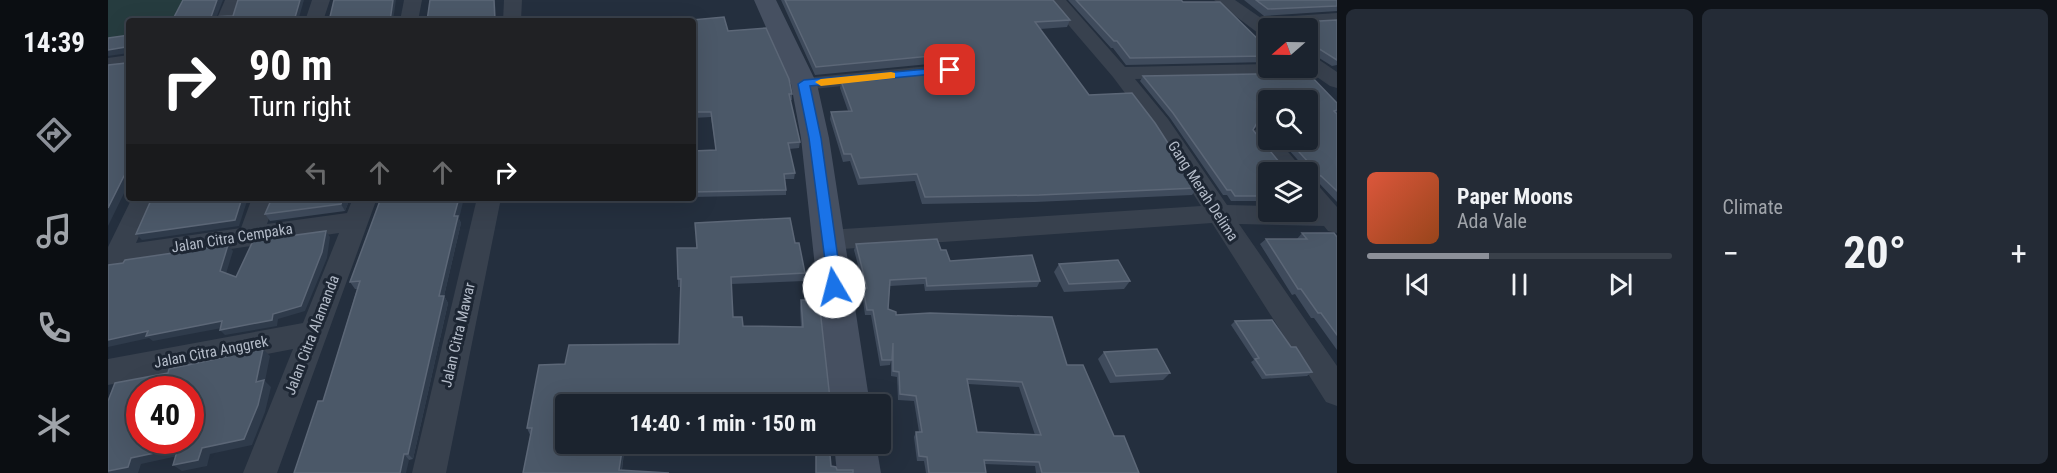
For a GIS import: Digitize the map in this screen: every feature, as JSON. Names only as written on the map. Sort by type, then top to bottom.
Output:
[{"type":"street","points":[[226,18],[234,0]]},
{"type":"street","points":[[315,18],[321,0]]},
{"type":"street","points":[[409,18],[412,0]]},
{"type":"street","points":[[512,18],[513,0]]},
{"type":"street","points":[[765,0],[804,84],[815,138],[849,394]]},
{"type":"street","name":"Gang Merah Delima","points":[[1056,0],[1120,73],[1160,124],[1337,392]]},
{"type":"street","points":[[1223,0],[1258,24]]},
{"type":"street","points":[[1318,21],[1337,18]]},
{"type":"street","points":[[108,64],[126,62]]},
{"type":"street","points":[[1318,68],[1337,82]]},
{"type":"street","points":[[804,84],[950,70]]},
{"type":"street","points":[[1120,73],[1258,71]]},
{"type":"street","points":[[1275,150],[1285,162]]},
{"type":"street","points":[[1318,200],[1335,219]]},
{"type":"street","points":[[113,257],[142,201]]},
{"type":"street","points":[[251,235],[263,201]]},
{"type":"street","name":"Jalan Citra Mawar","points":[[429,473],[488,201]]},
{"type":"street","name":"Jalan Citra Cempaka","points":[[113,257],[251,235],[360,209]]},
{"type":"street","name":"Jalan Citra Alamanda","points":[[260,473],[360,209]]},
{"type":"street","points":[[828,240],[1217,213],[1335,219]]},
{"type":"street","name":"Jalan Citra Anggrek","points":[[108,372],[313,333]]},
{"type":"street","points":[[856,454],[858,473]]},
{"type":"green space","points":[[108,0],[189,0],[179,18],[126,18],[126,37],[108,38]]},
{"type":"building","points":[[183,0],[217,0],[211,17],[233,16],[238,0],[300,0],[295,18],[174,18]]},
{"type":"building","points":[[334,0],[393,0],[390,18],[330,18]]},
{"type":"building","points":[[430,0],[494,0],[495,18],[427,18]]},
{"type":"building","points":[[785,0],[1053,0],[1070,20],[1035,22],[1089,95],[1132,93],[1155,123],[1197,188],[925,197],[917,174],[860,178],[851,154],[844,154],[831,112],[852,111],[841,81],[960,69],[964,61],[952,54],[816,67]]},
{"type":"building","points":[[1076,0],[1220,2],[1258,39],[1258,56],[1130,58],[1117,41],[1114,41]]},
{"type":"building","points":[[1256,0],[1337,0],[1337,6],[1268,9]]},
{"type":"building","points":[[724,17],[728,31],[766,28],[789,79],[792,94],[789,94],[800,142],[788,143],[795,173],[784,174],[786,190],[696,192],[696,151],[716,150],[711,112],[696,112],[696,20]]},
{"type":"building","points":[[1337,20],[1337,60],[1318,48],[1318,21]]},
{"type":"building","points":[[126,35],[126,47],[108,50],[108,38]]},
{"type":"building","points":[[126,63],[126,176],[108,208],[108,65]]},
{"type":"building","points":[[1258,74],[1258,78],[1313,78],[1337,103],[1337,110],[1334,111],[1337,114],[1337,191],[1318,175],[1318,162],[1308,162],[1297,150],[1318,150],[1318,90],[1258,90],[1258,123],[1253,130],[1258,136],[1258,150],[1269,150],[1279,162],[1258,162],[1258,196],[1235,196],[1231,190],[1227,190],[1173,113],[1143,76]]},
{"type":"building","points":[[151,201],[241,201],[235,220],[136,234]]},
{"type":"building","points":[[271,201],[342,201],[341,204],[265,214]]},
{"type":"building","points":[[380,201],[458,201],[454,216],[458,216],[439,296],[444,296],[408,454],[404,454],[400,473],[294,473],[318,401],[323,401],[360,281],[350,282]]},
{"type":"building","points":[[790,218],[795,243],[799,243],[805,273],[731,277],[733,317],[742,317],[743,326],[803,327],[801,300],[819,300],[829,394],[555,394],[555,454],[621,454],[619,470],[669,473],[523,473],[532,428],[527,428],[539,365],[565,364],[569,345],[679,344],[681,279],[678,279],[677,248],[697,248],[695,223]]},
{"type":"building","points":[[326,231],[322,252],[301,306],[273,314],[272,320],[220,330],[222,321],[146,336],[148,331],[108,340],[108,265],[123,263],[125,260],[228,245],[220,271],[236,277],[253,241]]},
{"type":"building","points":[[1302,233],[1334,233],[1337,237],[1337,335],[1301,289],[1298,289],[1266,239],[1307,239]]},
{"type":"building","points":[[937,239],[941,250],[946,250],[950,261],[1032,255],[1040,281],[927,286],[926,278],[890,280],[888,309],[896,312],[896,315],[930,313],[1052,317],[1067,365],[1083,365],[1114,436],[1124,436],[1139,473],[1042,473],[1039,462],[984,460],[986,473],[929,473],[927,457],[919,456],[916,432],[922,432],[916,396],[900,394],[899,372],[893,371],[893,343],[892,360],[882,360],[873,310],[867,310],[863,288],[867,288],[856,244]],"holes":[[[967,379],[1022,382],[1041,435],[977,432]]]},
{"type":"building","points":[[1118,260],[1130,281],[1069,284],[1059,264]]},
{"type":"building","points":[[1272,320],[1291,347],[1296,347],[1312,372],[1266,375],[1255,359],[1259,358],[1235,321]]},
{"type":"building","points":[[263,349],[256,382],[264,380],[258,405],[244,439],[204,448],[204,376],[152,376],[168,373],[169,369]]},
{"type":"building","points":[[1157,349],[1170,373],[1116,376],[1104,352]]},
{"type":"building","points":[[126,381],[126,454],[150,454],[131,458],[128,467],[108,471],[108,401],[115,383]]},
{"type":"building","points":[[176,454],[200,454],[198,460],[173,465]]},
{"type":"building","points":[[816,455],[830,455],[831,466],[836,467],[837,470],[853,470],[853,473],[816,473]]},
{"type":"slow traffic","points":[[821,82],[891,76]]},
{"type":"route","points":[[834,287],[815,138],[804,84],[950,70]]}]
